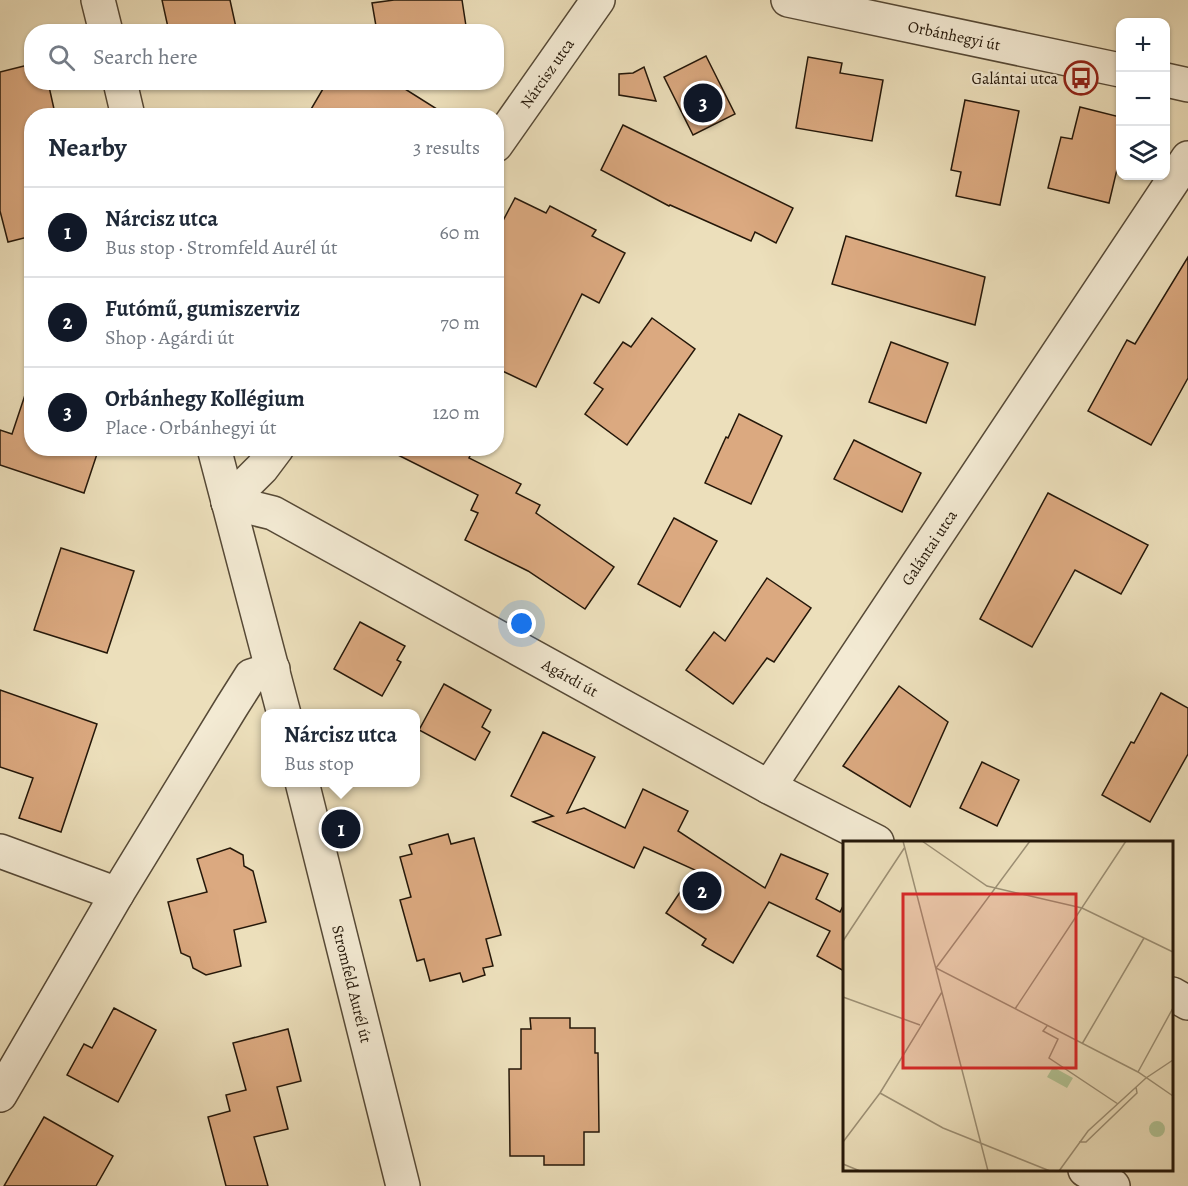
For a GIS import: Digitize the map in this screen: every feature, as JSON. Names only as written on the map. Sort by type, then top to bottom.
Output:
[{"type":"street","points":[[98,0],[104,24]]},
{"type":"street","name":"Nárcisz utca","points":[[504,134],[598,0]]},
{"type":"street","name":"Orbánhegyi út","points":[[788,0],[1116,69]]},
{"type":"street","points":[[1170,81],[1188,85]]},
{"type":"street","points":[[122,90],[126,108]]},
{"type":"street","name":"Galántai utca","points":[[769,787],[1188,158]]},
{"type":"street","points":[[216,456],[283,709]]},
{"type":"street","points":[[228,502],[271,456]]},
{"type":"street","name":"Agárdi út","points":[[228,502],[273,513],[769,787],[873,841]]},
{"type":"street","points":[[0,1095],[117,894],[251,676],[273,669]]},
{"type":"street","name":"Stromfeld Aurél út","points":[[303,787],[403,1186]]},
{"type":"street","points":[[0,851],[117,894]]},
{"type":"street","points":[[1173,995],[1188,1003]]},
{"type":"street","points":[[1087,1171],[1113,1186]]},
{"type":"building","points":[[162,0],[230,0],[235,24],[167,24]]},
{"type":"building","points":[[394,0],[462,0],[466,24],[376,24],[372,3]]},
{"type":"building","points":[[706,56],[735,114],[693,135],[664,77]]},
{"type":"building","points":[[808,57],[842,63],[840,73],[883,80],[872,141],[796,128]]},
{"type":"building","points":[[24,66],[24,90],[50,90],[54,108],[24,108],[24,238],[8,242],[0,211],[0,72]]},
{"type":"building","points":[[644,67],[656,101],[619,95],[619,74],[633,73]]},
{"type":"building","points":[[322,90],[407,90],[435,108],[312,108]]},
{"type":"building","points":[[965,100],[1019,111],[1000,205],[956,196],[961,172],[951,170]]},
{"type":"building","points":[[1080,107],[1116,116],[1116,174],[1109,203],[1048,188],[1061,137],[1072,139]]},
{"type":"building","points":[[623,125],[793,208],[776,243],[755,232],[751,241],[669,206],[601,170]]},
{"type":"building","points":[[515,198],[546,213],[550,206],[596,230],[592,236],[625,253],[599,303],[582,294],[536,387],[504,372],[504,219]]},
{"type":"building","points":[[846,236],[985,277],[975,325],[832,284]]},
{"type":"building","points":[[1188,257],[1188,378],[1151,445],[1088,411],[1127,340],[1135,344]]},
{"type":"building","points":[[652,318],[695,349],[627,445],[585,414],[603,389],[594,383],[623,342],[631,347]]},
{"type":"building","points":[[891,342],[948,363],[926,423],[869,402]]},
{"type":"building","points":[[24,398],[24,456],[96,456],[84,493],[0,465],[0,430],[12,434]]},
{"type":"building","points":[[739,414],[782,436],[751,504],[705,483]]},
{"type":"building","points":[[854,440],[921,473],[902,512],[834,479]]},
{"type":"building","points":[[400,456],[470,456],[469,458],[521,484],[516,493],[540,505],[536,513],[614,567],[585,609],[528,571],[465,540],[478,513],[471,510],[478,495]]},
{"type":"building","points":[[1048,493],[1148,545],[1121,594],[1075,570],[1032,647],[980,619]]},
{"type":"building","points":[[674,518],[717,541],[680,607],[638,584]]},
{"type":"building","points":[[61,548],[134,571],[107,653],[34,630]]},
{"type":"building","points":[[767,578],[811,608],[774,662],[767,658],[733,704],[686,670],[714,632],[725,641]]},
{"type":"building","points":[[360,622],[405,646],[397,660],[401,662],[382,696],[334,669]]},
{"type":"building","points":[[444,684],[491,710],[482,727],[490,732],[475,760],[420,731]]},
{"type":"building","points":[[899,686],[948,722],[910,807],[843,766]]},
{"type":"building","points":[[0,690],[97,724],[61,832],[19,818],[33,778],[0,767]]},
{"type":"building","points":[[1161,693],[1188,708],[1188,754],[1150,822],[1102,795]]},
{"type":"building","points":[[543,732],[595,757],[567,813],[584,808],[625,828],[643,789],[688,811],[678,831],[765,888],[781,854],[828,874],[816,899],[840,912],[843,906],[843,970],[817,956],[830,931],[769,902],[733,963],[702,945],[706,939],[666,913],[695,870],[644,847],[634,868],[533,822],[553,816],[511,796]]},
{"type":"building","points":[[982,762],[1019,780],[997,826],[960,808]]},
{"type":"building","points":[[448,834],[451,844],[474,838],[501,935],[486,939],[493,966],[483,968],[485,975],[463,982],[460,973],[430,981],[424,959],[417,961],[400,900],[411,897],[400,857],[412,854],[409,845]]},
{"type":"building","points":[[230,848],[243,855],[244,866],[253,871],[266,922],[234,930],[241,966],[206,975],[193,968],[190,957],[181,953],[168,902],[207,892],[197,859]]},
{"type":"building","points":[[114,1008],[156,1030],[118,1102],[67,1075],[84,1044],[92,1048]]},
{"type":"building","points":[[530,1018],[570,1018],[570,1028],[595,1028],[595,1053],[598,1053],[599,1132],[584,1132],[584,1165],[544,1165],[544,1156],[510,1156],[509,1069],[521,1069],[521,1029],[531,1029]]},
{"type":"building","points":[[288,1029],[301,1081],[277,1087],[288,1129],[254,1137],[268,1186],[226,1186],[208,1117],[230,1111],[226,1095],[246,1090],[233,1043]]},
{"type":"building","points":[[44,1117],[113,1156],[96,1186],[4,1186]]},
{"type":"place","name":"Galántai utca","points":[[1081,78]]},
{"type":"place","name":"Orbánhegy Kollégium","points":[[703,103]]},
{"type":"place","name":"Nárcisz utca","points":[[341,829]]},
{"type":"place","name":"Futómű, gumiszerviz","points":[[702,891]]}]
